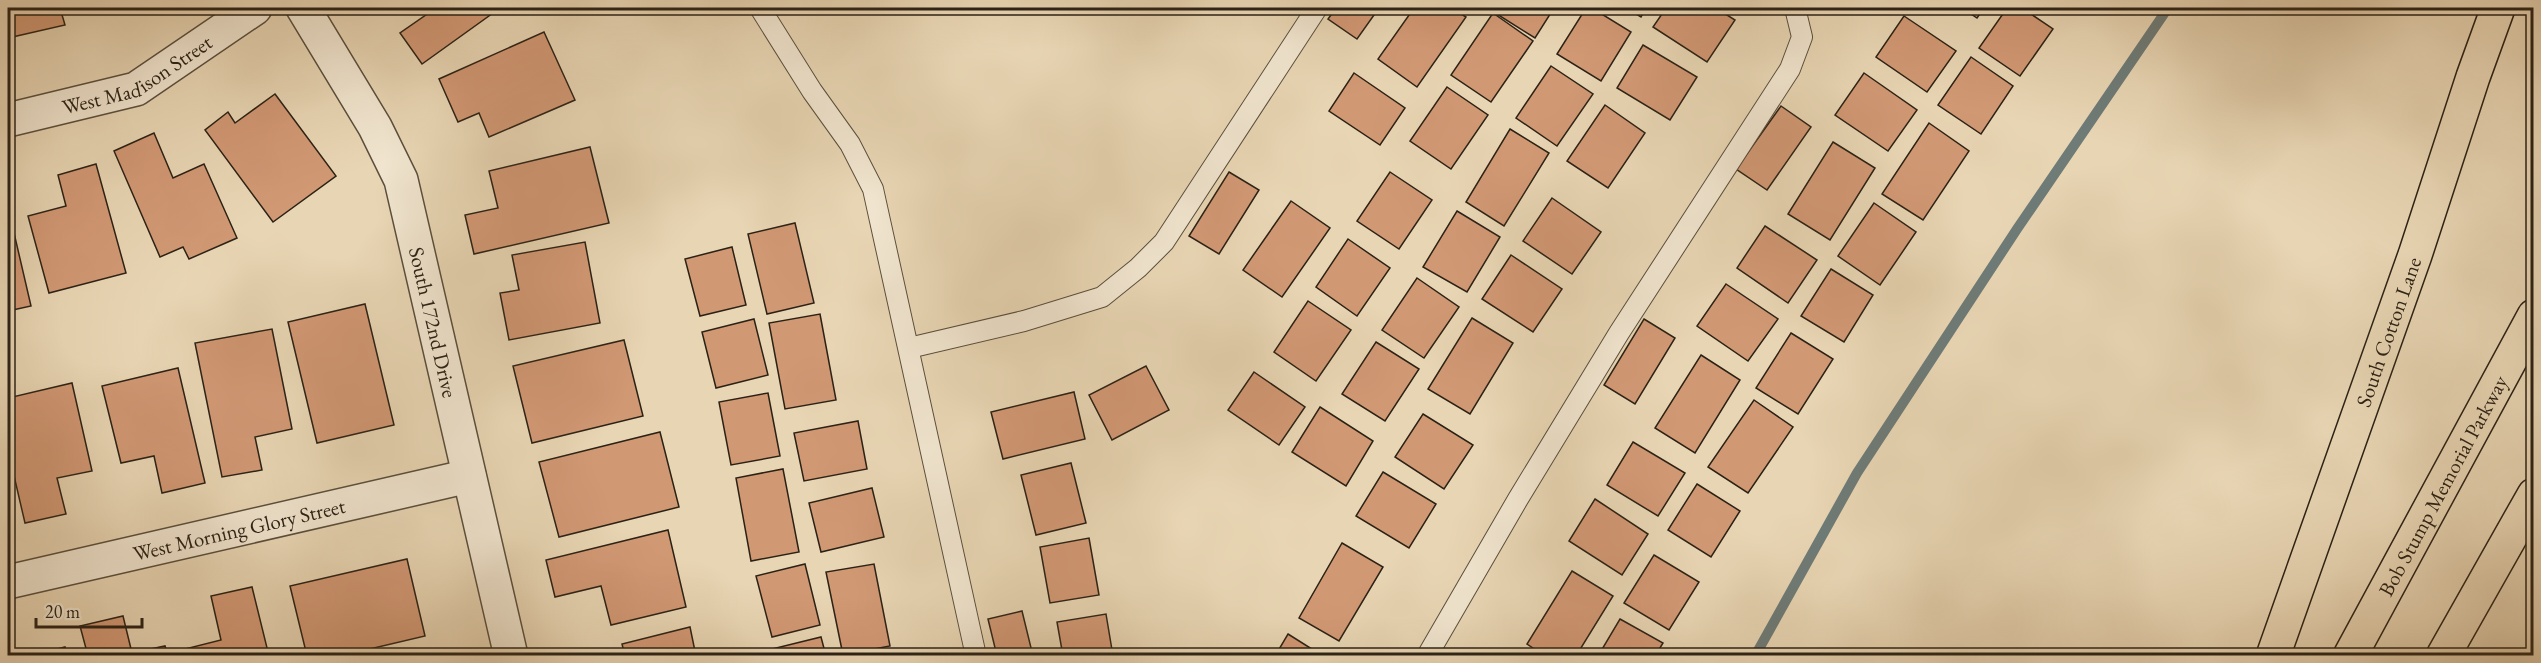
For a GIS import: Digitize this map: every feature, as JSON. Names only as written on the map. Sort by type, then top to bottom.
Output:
[{"type":"main road","name":"South Cotton Lane","points":[[2273,656],[2415,255],[2498,8]]},
{"type":"main road","name":"Bob Stump Memorial Parkway","points":[[2350,656],[2534,316]]},
{"type":"main road","points":[[2443,656],[2534,495]]},
{"type":"street","name":"West Madison Street","points":[[8,120],[136,89],[255,8]]},
{"type":"street","name":"South 172nd Drive","points":[[303,8],[375,127],[400,180],[511,656]]},
{"type":"street","name":"West Morning Glory Street","points":[[8,582],[469,476]]},
{"type":"lane","points":[[909,348],[1024,321],[1102,297],[1138,268],[1164,242],[1317,8]]},
{"type":"lane","points":[[1428,656],[1518,499],[1619,333],[1790,69],[1802,37],[1795,8]]},
{"type":"lane","points":[[767,10],[812,91],[850,144],[873,189],[976,656]]},
{"type":"building","points":[[8,8],[60,8],[65,25],[8,38]]},
{"type":"building","points":[[436,8],[500,8],[422,64],[400,33]]},
{"type":"building","points":[[1336,8],[1379,8],[1357,39],[1328,19]]},
{"type":"building","points":[[1414,8],[1452,8],[1466,17],[1417,87],[1378,59]]},
{"type":"building","points":[[1494,8],[1554,8],[1535,38],[1492,11]]},
{"type":"building","points":[[1586,8],[1592,8],[1631,32],[1601,81],[1557,54]]},
{"type":"building","points":[[1626,8],[1646,8],[1641,17]]},
{"type":"building","points":[[1666,8],[1716,8],[1735,20],[1707,62],[1653,27]]},
{"type":"building","points":[[1962,8],[1984,8],[1977,18]]},
{"type":"building","points":[[2007,8],[2022,8],[2053,29],[2020,76],[1979,48]]},
{"type":"building","points":[[1493,13],[1533,41],[1491,102],[1451,75]]},
{"type":"building","points":[[1904,16],[1956,51],[1927,92],[1876,57]]},
{"type":"building","points":[[544,32],[575,100],[489,137],[479,113],[458,122],[439,79]]},
{"type":"building","points":[[1643,45],[1697,77],[1670,120],[1617,88]]},
{"type":"building","points":[[1971,57],[2013,86],[1981,134],[1938,105]]},
{"type":"building","points":[[1551,66],[1593,94],[1557,146],[1516,118]]},
{"type":"building","points":[[1354,73],[1405,108],[1380,145],[1329,111]]},
{"type":"building","points":[[1864,73],[1917,110],[1888,151],[1835,115]]},
{"type":"building","points":[[1447,87],[1488,115],[1451,169],[1410,141]]},
{"type":"building","points":[[275,94],[336,176],[273,222],[205,130],[228,112],[235,123]]},
{"type":"building","points":[[1605,105],[1645,133],[1608,188],[1567,161]]},
{"type":"building","points":[[1781,106],[1811,127],[1767,190],[1736,169]]},
{"type":"building","points":[[1929,123],[1969,151],[1923,220],[1882,194]]},
{"type":"building","points":[[1510,129],[1549,153],[1504,226],[1466,202]]},
{"type":"building","points":[[154,133],[173,178],[204,164],[237,238],[189,259],[183,247],[160,257],[114,151]]},
{"type":"building","points":[[1833,142],[1875,168],[1830,240],[1788,214]]},
{"type":"building","points":[[590,147],[609,223],[474,254],[465,215],[498,208],[489,171]]},
{"type":"building","points":[[96,164],[126,273],[49,293],[28,216],[66,206],[58,175]]},
{"type":"building","points":[[1229,172],[1259,190],[1219,254],[1189,236]]},
{"type":"building","points":[[1390,172],[1432,200],[1399,249],[1357,221]]},
{"type":"building","points":[[1552,198],[1601,232],[1572,274],[1523,241]]},
{"type":"building","points":[[1291,201],[1330,228],[1282,297],[1243,270]]},
{"type":"building","points":[[1874,203],[1916,232],[1880,285],[1838,256]]},
{"type":"building","points":[[8,207],[31,306],[8,311]]},
{"type":"building","points":[[1457,211],[1500,237],[1467,292],[1423,267]]},
{"type":"building","points":[[795,223],[814,303],[767,314],[748,234]]},
{"type":"building","points":[[1765,226],[1817,260],[1788,303],[1737,268]]},
{"type":"building","points":[[1348,239],[1390,268],[1357,316],[1316,287]]},
{"type":"building","points":[[585,242],[600,323],[509,340],[500,293],[519,290],[512,255]]},
{"type":"building","points":[[732,247],[746,305],[700,316],[685,259]]},
{"type":"building","points":[[1511,255],[1562,289],[1533,332],[1482,299]]},
{"type":"building","points":[[1831,269],[1873,295],[1844,342],[1801,316]]},
{"type":"building","points":[[1417,278],[1459,307],[1424,358],[1382,330]]},
{"type":"building","points":[[1726,284],[1778,319],[1748,361],[1697,326]]},
{"type":"building","points":[[1308,301],[1351,330],[1316,381],[1274,352]]},
{"type":"building","points":[[365,304],[394,425],[317,443],[288,322]]},
{"type":"building","points":[[820,314],[836,400],[785,409],[769,323]]},
{"type":"building","points":[[1472,318],[1513,343],[1470,414],[1428,389]]},
{"type":"building","points":[[754,319],[768,375],[716,388],[702,332]]},
{"type":"building","points":[[1644,319],[1675,338],[1635,404],[1604,385]]},
{"type":"building","points":[[272,329],[292,429],[255,437],[262,470],[222,477],[195,343]]},
{"type":"building","points":[[1791,333],[1833,359],[1798,414],[1756,388]]},
{"type":"building","points":[[624,340],[643,416],[532,443],[513,366]]},
{"type":"building","points":[[1376,342],[1419,369],[1385,421],[1342,394]]},
{"type":"building","points":[[1701,355],[1740,380],[1695,453],[1655,428]]},
{"type":"building","points":[[1146,366],[1169,410],[1112,440],[1089,395]]},
{"type":"building","points":[[178,368],[205,483],[162,493],[154,456],[121,463],[102,386]]},
{"type":"building","points":[[1254,372],[1305,407],[1279,445],[1228,410]]},
{"type":"building","points":[[72,383],[92,471],[57,478],[66,514],[25,523],[8,450],[8,398]]},
{"type":"building","points":[[1074,392],[1085,439],[1003,459],[991,412]]},
{"type":"building","points":[[768,393],[780,456],[731,465],[719,402]]},
{"type":"building","points":[[1754,400],[1793,427],[1748,493],[1708,467]]},
{"type":"building","points":[[1320,407],[1373,441],[1346,486],[1292,452]]},
{"type":"building","points":[[1423,414],[1473,445],[1444,489],[1395,457]]},
{"type":"building","points":[[858,421],[867,469],[804,481],[794,433]]},
{"type":"building","points":[[660,432],[679,507],[559,537],[539,462]]},
{"type":"building","points":[[1633,442],[1685,473],[1658,516],[1607,485]]},
{"type":"building","points":[[1071,463],[1086,523],[1036,535],[1021,475]]},
{"type":"building","points":[[783,469],[799,552],[751,561],[736,478]]},
{"type":"building","points":[[1383,472],[1436,504],[1409,548],[1356,516]]},
{"type":"building","points":[[1697,484],[1740,511],[1711,557],[1668,530]]},
{"type":"building","points":[[872,488],[884,537],[821,552],[809,503]]},
{"type":"building","points":[[1595,499],[1648,534],[1622,575],[1569,541]]},
{"type":"building","points":[[668,530],[686,607],[611,625],[601,586],[555,597],[546,560]]},
{"type":"building","points":[[1089,538],[1099,595],[1050,603],[1040,547]]},
{"type":"building","points":[[1342,543],[1383,567],[1339,641],[1299,618]]},
{"type":"building","points":[[1654,555],[1699,582],[1669,630],[1624,603]]},
{"type":"building","points":[[407,559],[425,636],[340,656],[307,656],[290,586]]},
{"type":"building","points":[[805,564],[820,625],[772,637],[756,576]]},
{"type":"building","points":[[874,564],[890,646],[843,655],[826,572]]},
{"type":"building","points":[[1572,571],[1613,596],[1576,656],[1545,656],[1527,644]]},
{"type":"building","points":[[252,587],[269,656],[186,656],[185,649],[221,640],[211,596]]},
{"type":"building","points":[[1022,611],[1033,656],[997,656],[988,619]]},
{"type":"building","points":[[1106,614],[1113,656],[1063,656],[1057,622]]},
{"type":"building","points":[[123,616],[132,653],[165,646],[168,656],[88,656],[80,626]]},
{"type":"building","points":[[1620,619],[1663,643],[1655,656],[1598,656]]},
{"type":"building","points":[[690,627],[696,656],[625,656],[622,644]]},
{"type":"building","points":[[1288,634],[1323,656],[1275,656]]},
{"type":"building","points":[[821,637],[826,656],[774,656],[772,649]]},
{"type":"building","points":[[65,647],[67,656],[30,656]]},
{"type":"waterway","points":[[1755,656],[1857,473],[2017,229],[2168,8]]}]
